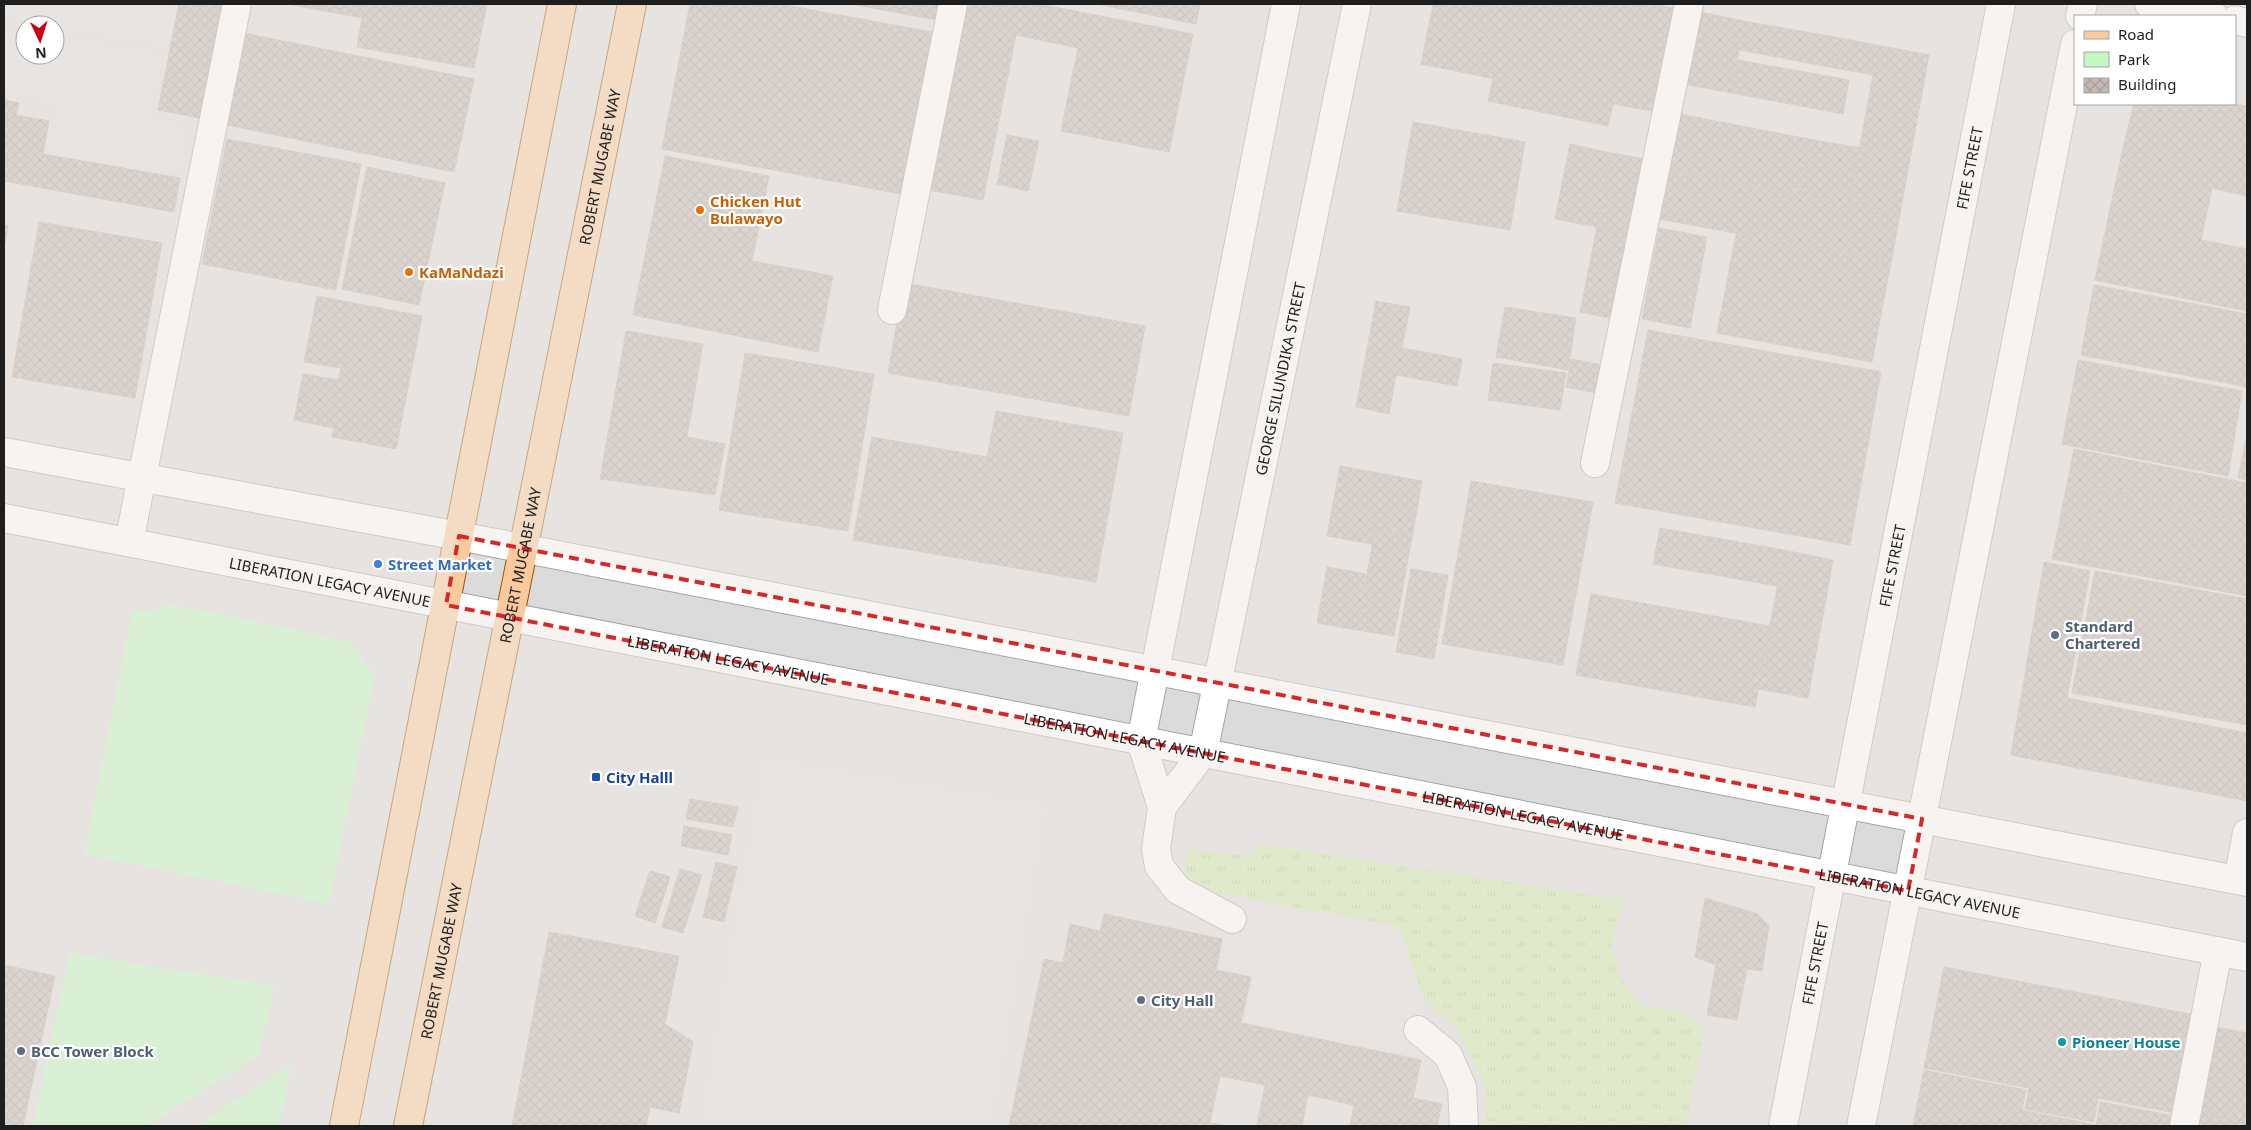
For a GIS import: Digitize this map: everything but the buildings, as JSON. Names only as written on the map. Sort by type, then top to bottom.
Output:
[{"type":"main road","points":[[344,1126],[562,4]]},
{"type":"main road","name":"ROBERT MUGABE WAY","points":[[408,1126],[632,4]]},
{"type":"street","points":[[128,542],[237,4]]},
{"type":"street","points":[[892,310],[953,4]]},
{"type":"street","points":[[1232,919],[1178,890],[1159,866],[1156,849],[1162,807],[1141,741],[1286,4]]},
{"type":"street","name":"GEORGE SILUNDIKA STREET","points":[[1203,753],[1357,4]]},
{"type":"street","points":[[1595,463],[1689,4]]},
{"type":"street","name":"FIFE STREET","points":[[1783,1126],[2001,4]]},
{"type":"street","points":[[2149,4],[2209,15]]},
{"type":"street","points":[[1862,1126],[2074,49]]},
{"type":"street","points":[[4,452],[459,536],[2243,881],[2247,833]]},
{"type":"street","name":"LIBERATION LEGACY AVENUE","points":[[4,518],[2247,957]]},
{"type":"street","points":[[1162,807],[1203,753]]},
{"type":"street","points":[[2184,1126],[2218,951]]},
{"type":"street","points":[[1418,1030],[1448,1055],[1462,1087],[1464,1126]]},
{"type":"highlighted area","points":[[459,536],[1922,819],[1908,891],[446,605]]},
{"type":"shaded area","points":[[4,4],[2247,4],[2247,1126],[4,1126]]},
{"type":"shaded area","points":[[4,4],[175,4],[168,46],[65,28],[65,15],[15,15],[15,19],[4,17]]},
{"type":"shaded area","points":[[4,28],[15,30],[15,65],[65,65],[65,39],[160,54],[149,120],[186,127],[179,172],[48,150],[56,101],[4,92]]},
{"type":"shaded area","points":[[764,759],[1045,806],[990,1126],[701,1126]]},
{"type":"shaded area","points":[[1237,897],[1400,927],[1424,1001],[1414,1055],[1247,1019],[1256,974],[1223,967]]},
{"type":"green space","points":[[167,603],[348,641],[375,674],[329,904],[84,854],[132,611],[154,611]]},
{"type":"green space","points":[[1260,844],[1624,900],[1611,942],[1624,984],[1643,1006],[1680,1011],[1704,1030],[1686,1126],[1483,1126],[1487,1111],[1483,1080],[1457,1027],[1424,1001],[1400,927],[1182,886],[1189,849],[1252,857]]},
{"type":"green space","points":[[70,953],[275,986],[258,1056],[147,1126],[33,1126]]},
{"type":"green space","points":[[292,1064],[279,1126],[197,1126]]},
{"type":"place","name":"Chicken Hut Bulawayo","points":[[700,210]]},
{"type":"place","name":"KaMaNdazi","points":[[409,272]]},
{"type":"place","name":"Street Market","points":[[378,564]]},
{"type":"place","name":"Standard Chartered","points":[[2055,635]]},
{"type":"place","name":"City Halll","points":[[596,777]]},
{"type":"place","name":"City Hall","points":[[1141,1000]]},
{"type":"place","name":"Pioneer House","points":[[2062,1042]]},
{"type":"place","name":"BCC Tower Block","points":[[21,1051]]}]
